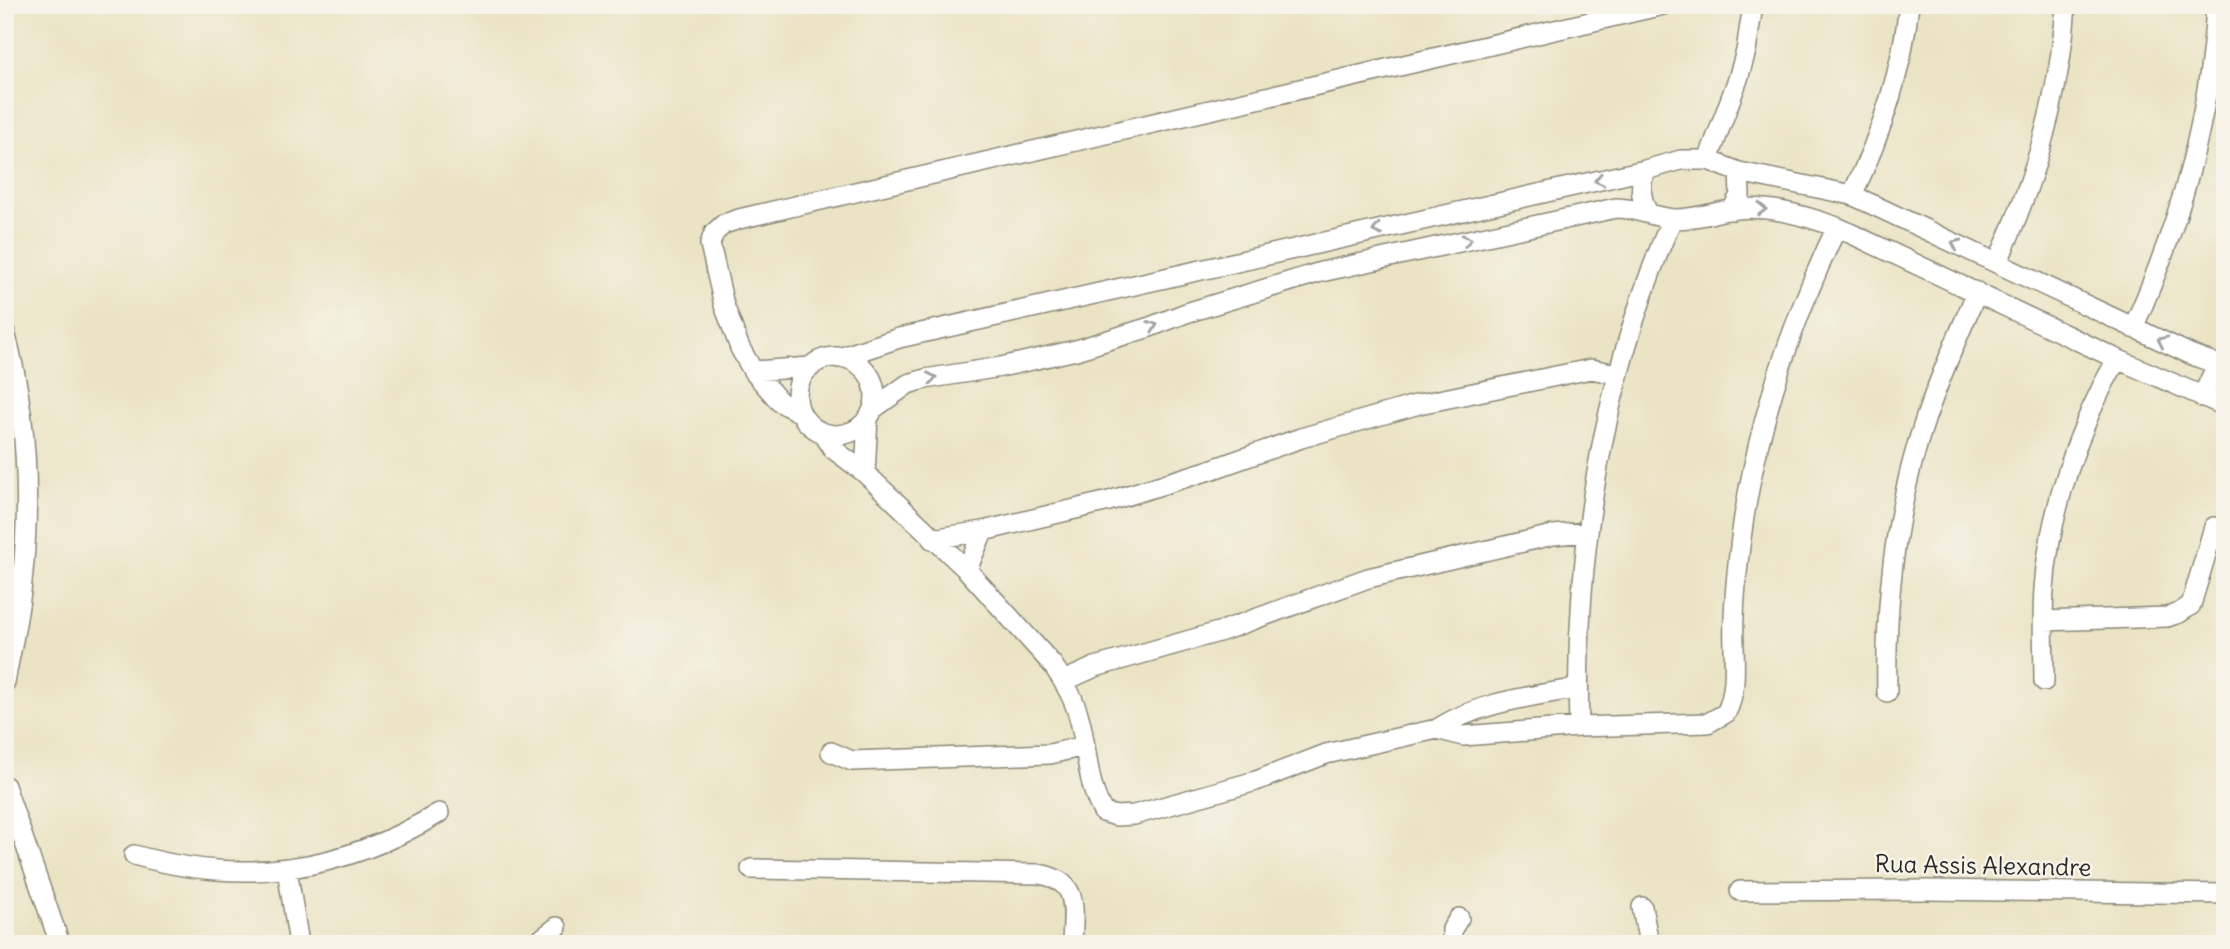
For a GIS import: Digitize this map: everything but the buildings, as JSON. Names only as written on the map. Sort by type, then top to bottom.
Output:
[{"type":"street","points":[[801,413],[780,402],[753,371],[740,348],[724,305],[712,260],[710,244],[713,233],[724,224],[1663,5]]},
{"type":"street","points":[[1708,160],[1738,79],[1746,51],[1753,5]]},
{"type":"street","points":[[1852,195],[1878,137],[1888,107],[1903,46],[1909,5]]},
{"type":"street","points":[[1997,263],[2041,152],[2059,74],[2066,5]]},
{"type":"street","points":[[2133,328],[2167,247],[2193,164],[2209,82],[2216,5]]},
{"type":"street","points":[[839,358],[899,338],[1681,160],[1708,160],[1739,172],[1852,195],[2133,328],[2221,366],[2203,397]]},
{"type":"street","points":[[1645,170],[1640,186],[1641,198],[1647,211]]},
{"type":"street","points":[[1732,210],[1740,195],[1739,172]]},
{"type":"street","points":[[811,367],[799,384],[798,404],[806,422],[823,433],[833,435],[853,431],[890,395],[916,381],[1076,350],[1311,275],[1616,208],[1647,211],[1672,219],[1732,210],[1775,210],[1806,216],[1837,227],[2117,359],[2225,406]]},
{"type":"street","points":[[1579,727],[1578,688],[1587,533],[1601,446],[1617,374],[1672,219]]},
{"type":"street","points":[[1437,729],[1463,736],[1579,727],[1708,723],[1726,713],[1733,694],[1735,606],[1744,519],[1753,469],[1764,421],[1792,337],[1837,227]]},
{"type":"street","points":[[1887,692],[1890,589],[1904,496],[1926,417],[1977,292]]},
{"type":"street","points":[[5,332],[22,421],[27,502],[22,583],[5,682]]},
{"type":"street","points":[[753,371],[811,367],[829,358],[858,364],[866,371],[874,389],[865,473]]},
{"type":"street","points":[[2044,681],[2043,621],[2048,554],[2076,449],[2105,380],[2117,359]]},
{"type":"street","points":[[932,538],[983,531],[1157,487],[1301,438],[1419,404],[1591,369],[1617,374]]},
{"type":"street","points":[[823,433],[833,449],[865,473],[967,570],[1052,664],[1064,681],[1079,718],[1088,773],[1102,812],[1116,816],[1134,815],[1219,792],[1337,751],[1437,729],[1458,715],[1485,707],[1578,688]]},
{"type":"street","points":[[2043,621],[2167,617],[2179,613],[2190,604],[2214,527]]},
{"type":"street","points":[[967,570],[983,531]]},
{"type":"street","points":[[1064,681],[1095,667],[1222,631],[1368,578],[1553,535],[1587,533]]},
{"type":"street","points":[[831,752],[852,761],[1050,754],[1084,746]]},
{"type":"street","points":[[5,786],[60,944]]},
{"type":"street","points":[[134,855],[214,870],[242,872],[287,869],[322,863],[371,848],[439,813]]},
{"type":"street","points":[[287,869],[299,944]]},
{"type":"street","points":[[751,869],[1039,874],[1055,877],[1067,886],[1073,901],[1072,944]]},
{"type":"street","name":"Rua Assis Alexandre","points":[[1740,891],[1926,890],[2225,894]]},
{"type":"street","points":[[1642,907],[1648,944]]},
{"type":"street","points":[[1452,944],[1452,929],[1459,918]]},
{"type":"street","points":[[535,944],[557,927]]}]
